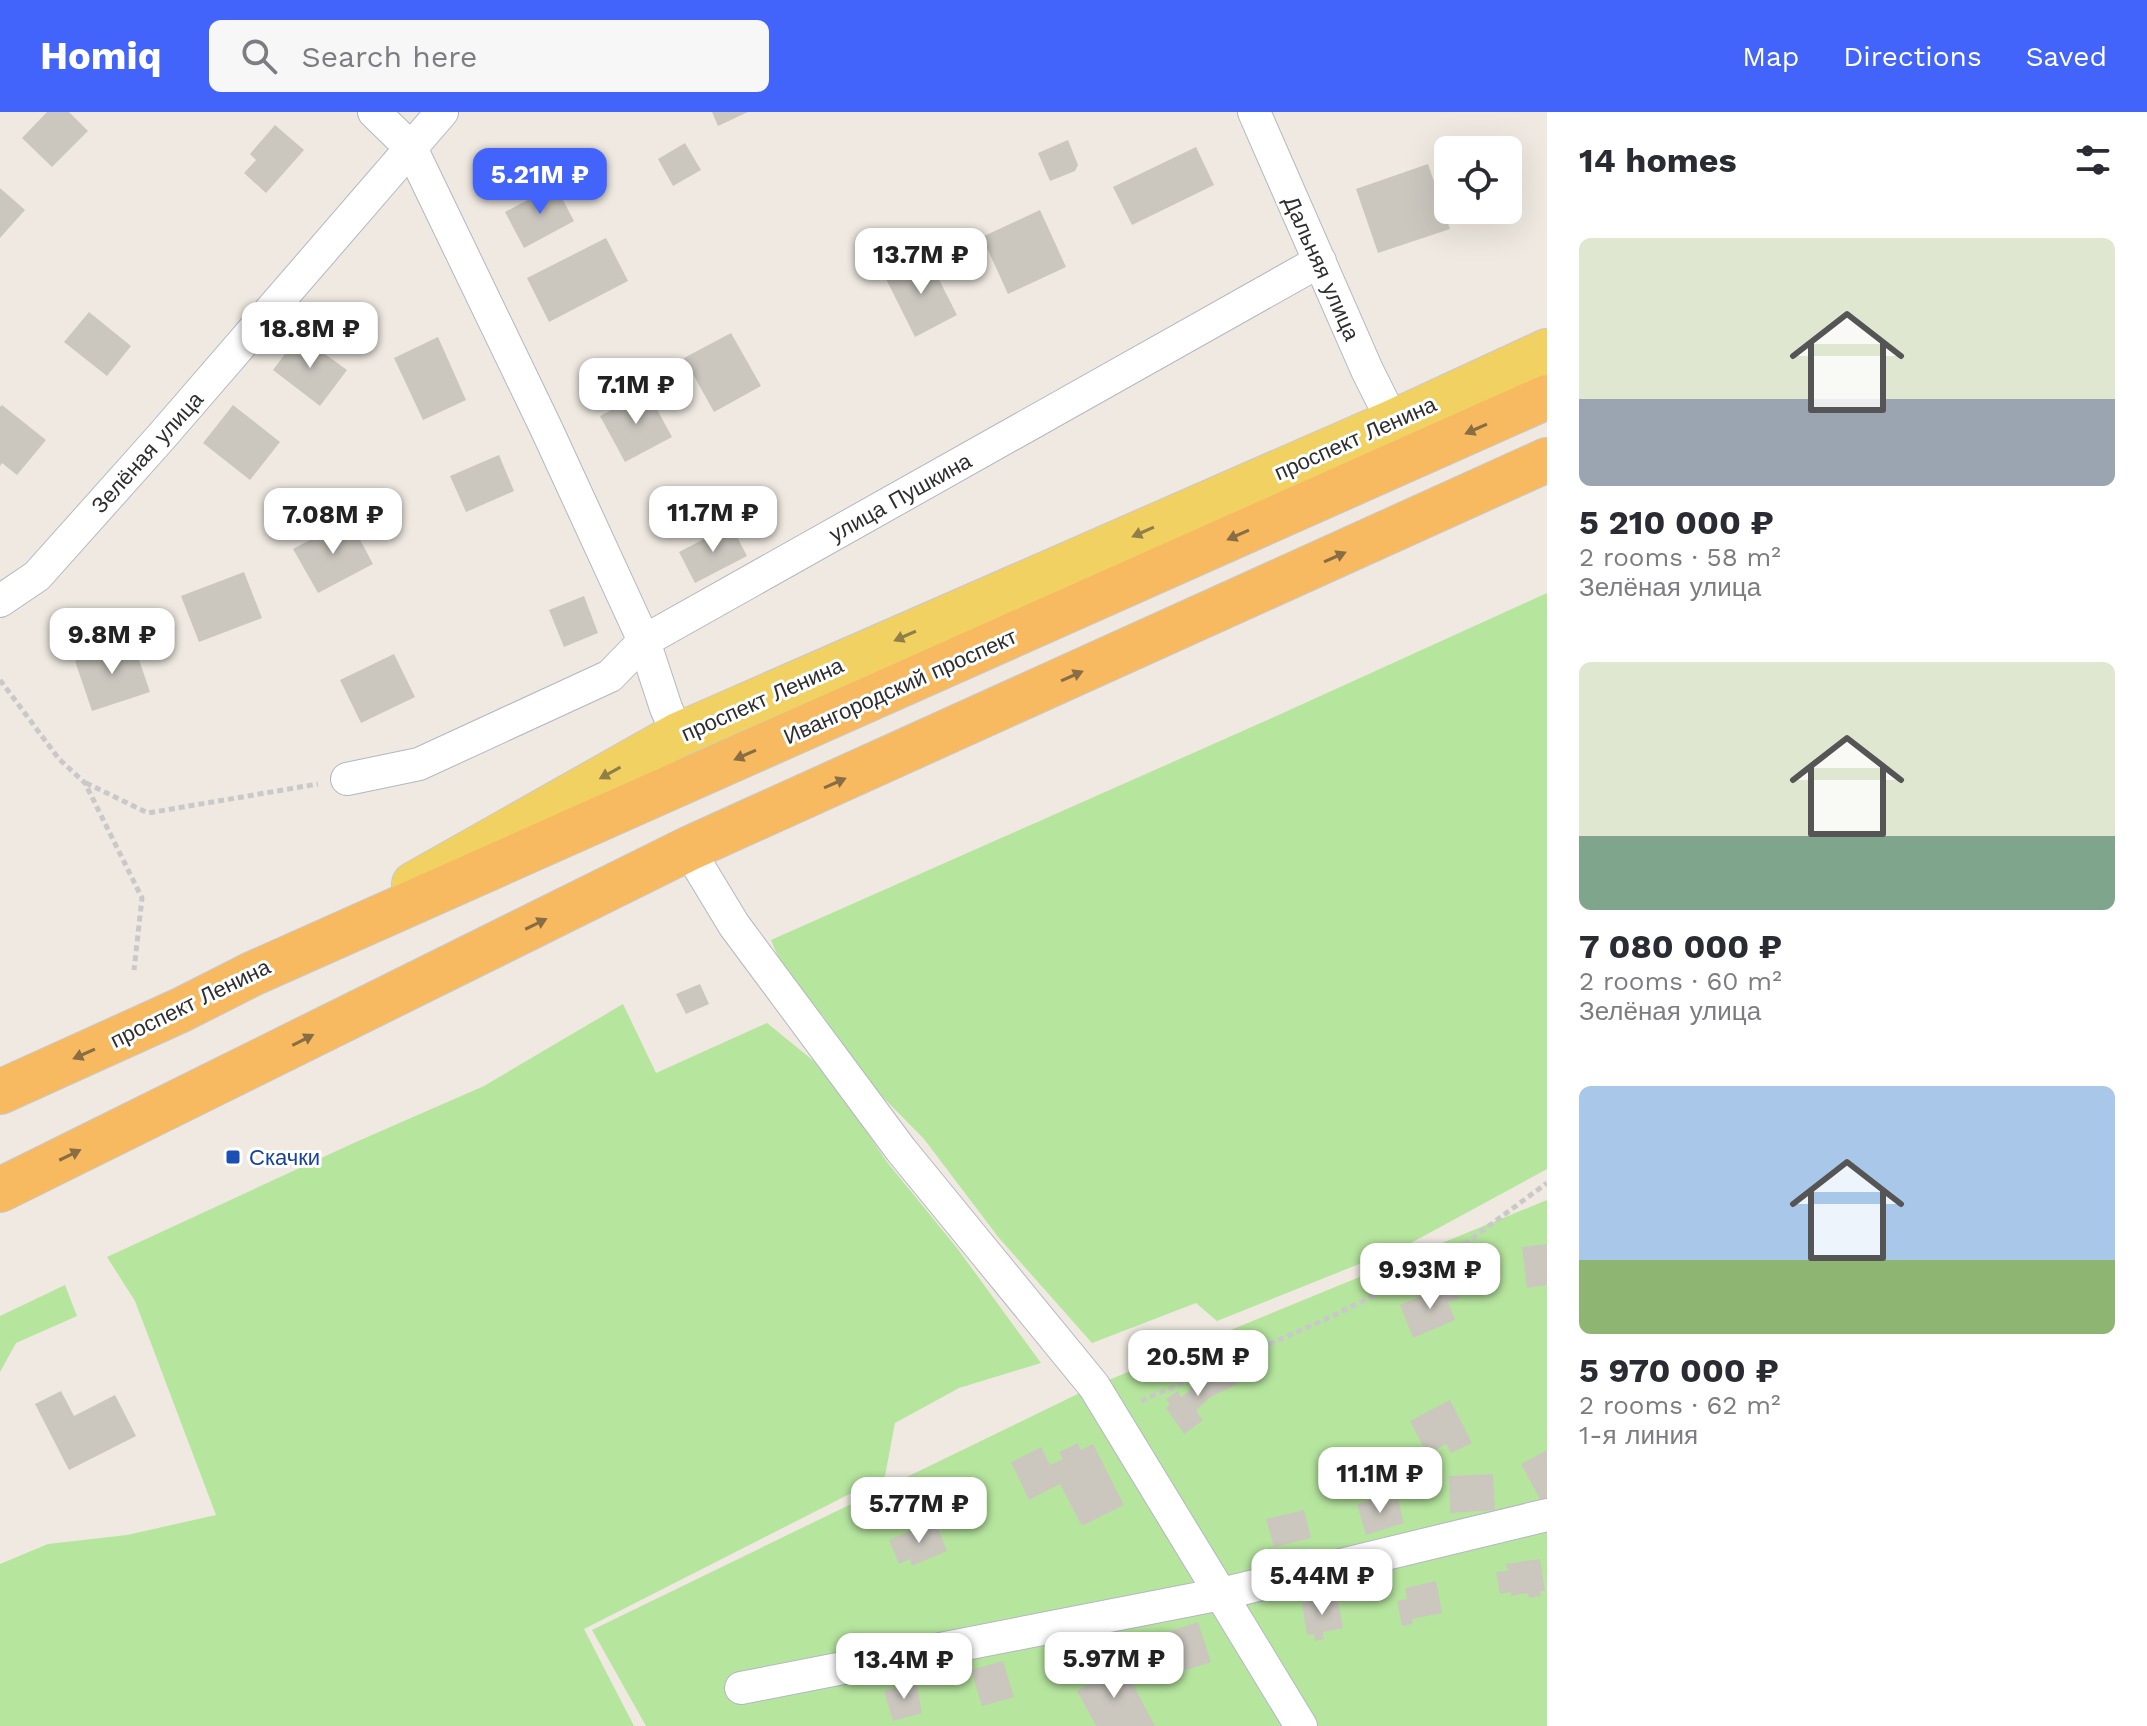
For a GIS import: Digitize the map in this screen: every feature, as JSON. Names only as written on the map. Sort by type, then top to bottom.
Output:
[{"type":"highway","name":"Ивангородский проспект","points":[[252,974],[1547,397]]},
{"type":"highway","points":[[0,1190],[688,849],[1547,460]]},
{"type":"highway","name":"проспект Ленина","points":[[0,1092],[181,1010],[252,974]]},
{"type":"main road","name":"проспект Ленина","points":[[252,974],[678,735],[1393,422],[1547,351]]},
{"type":"street","points":[[374,112],[411,148],[546,428],[644,641],[678,735]]},
{"type":"street","name":"Зелёная улица","points":[[0,601],[37,576],[442,112]]},
{"type":"street","name":"Дальняя улица","points":[[1254,112],[1367,370],[1393,422]]},
{"type":"street","name":"улица Пушкина","points":[[347,779],[419,764],[610,676],[644,641],[1320,261]]},
{"type":"street","points":[[688,849],[734,925],[901,1150],[1094,1386],[1301,1726]]},
{"type":"street","points":[[741,1688],[1221,1594],[1547,1515]]},
{"type":"path","points":[[0,680],[59,759],[85,783],[148,813],[347,779]]},
{"type":"path","points":[[85,783],[142,898],[134,970]]},
{"type":"path","points":[[1111,1415],[1421,1276],[1547,1183]]},
{"type":"green space","points":[[1547,593],[1547,1169],[1409,1244],[1217,1321],[1196,1303],[1092,1343],[999,1238],[924,1139],[868,1082],[823,1016],[790,985],[771,940]]},
{"type":"green space","points":[[623,1004],[656,1073],[767,1023],[826,1071],[887,1162],[957,1248],[1041,1363],[959,1388],[895,1423],[885,1476],[584,1629],[634,1726],[0,1726],[0,1564],[48,1544],[127,1535],[216,1515],[135,1301],[107,1257],[484,1086]]},
{"type":"green space","points":[[1547,1200],[1547,1726],[646,1726],[592,1630],[1094,1386]]},
{"type":"green space","points":[[65,1285],[77,1316],[16,1343],[0,1372],[0,1316]]},
{"type":"building","points":[[47,112],[69,112],[88,131],[52,167],[22,138]]},
{"type":"building","points":[[712,112],[748,112],[718,126]]},
{"type":"building","points":[[275,125],[304,150],[266,193],[244,173],[256,160],[250,154]]},
{"type":"building","points":[[1068,140],[1078,165],[1075,171],[1050,181],[1038,153]]},
{"type":"building","points":[[685,143],[701,170],[673,186],[658,159]]},
{"type":"building","points":[[1196,147],[1214,185],[1132,225],[1113,187]]},
{"type":"building","points":[[1428,164],[1434,182],[1434,224],[1448,224],[1450,229],[1378,253],[1356,189]]},
{"type":"building","points":[[555,185],[574,221],[524,248],[505,212]]},
{"type":"building","points":[[0,188],[25,210],[0,238]]},
{"type":"building","points":[[1040,210],[1066,267],[1008,294],[982,237]]},
{"type":"building","points":[[606,238],[628,281],[549,322],[527,278]]},
{"type":"building","points":[[927,256],[957,315],[915,337],[885,277]]},
{"type":"building","points":[[89,312],[131,346],[107,376],[64,342]]},
{"type":"building","points":[[731,333],[761,386],[714,412],[684,358]]},
{"type":"building","points":[[299,335],[347,370],[320,406],[273,370]]},
{"type":"building","points":[[438,337],[466,400],[423,420],[394,358]]},
{"type":"building","points":[[647,391],[672,437],[625,462],[600,416]]},
{"type":"building","points":[[2,405],[46,440],[17,475],[2,463],[0,466]]},
{"type":"building","points":[[233,405],[280,442],[250,480],[203,443]]},
{"type":"building","points":[[499,455],[514,491],[466,512],[450,476]]},
{"type":"building","points":[[349,519],[373,564],[318,593],[293,549]]},
{"type":"building","points":[[731,525],[747,556],[695,583],[679,552]]},
{"type":"building","points":[[244,572],[262,618],[199,642],[181,596]]},
{"type":"building","points":[[584,596],[598,633],[564,647],[549,610]]},
{"type":"building","points":[[133,642],[150,692],[92,711],[75,661]]},
{"type":"building","points":[[394,654],[415,697],[361,723],[340,680]]},
{"type":"building","points":[[700,984],[709,1004],[686,1014],[676,994]]},
{"type":"building","points":[[1547,1244],[1547,1285],[1527,1288],[1522,1247]]},
{"type":"building","points":[[1455,1286],[1460,1298],[1448,1302],[1455,1320],[1413,1338],[1400,1305],[1441,1288],[1443,1292]]},
{"type":"building","points":[[1227,1365],[1237,1384],[1209,1398],[1196,1411],[1203,1420],[1184,1434],[1166,1408],[1170,1405],[1166,1399],[1178,1391],[1181,1398],[1200,1379]]},
{"type":"building","points":[[61,1391],[74,1416],[115,1395],[136,1436],[69,1470],[35,1404]]},
{"type":"building","points":[[1450,1400],[1472,1443],[1451,1453],[1446,1444],[1427,1454],[1410,1421]]},
{"type":"building","points":[[1078,1443],[1081,1450],[1093,1444],[1124,1505],[1082,1526],[1060,1484],[1029,1500],[1011,1462],[1041,1447],[1050,1465],[1063,1459],[1059,1452]]},
{"type":"building","points":[[1547,1450],[1547,1502],[1542,1503],[1521,1464]]},
{"type":"building","points":[[1493,1474],[1495,1510],[1450,1513],[1449,1476]]},
{"type":"building","points":[[1387,1496],[1389,1502],[1398,1499],[1404,1523],[1366,1535],[1357,1504]]},
{"type":"building","points":[[1304,1510],[1311,1538],[1274,1547],[1266,1519]]},
{"type":"building","points":[[935,1521],[947,1551],[912,1566],[910,1559],[899,1564],[889,1540]]},
{"type":"building","points":[[1540,1559],[1545,1591],[1540,1591],[1541,1596],[1529,1598],[1528,1593],[1500,1594],[1496,1572],[1508,1571],[1506,1564]]},
{"type":"building","points":[[1436,1581],[1442,1613],[1412,1619],[1413,1624],[1402,1626],[1397,1601],[1407,1599],[1405,1588]]},
{"type":"building","points":[[1337,1596],[1343,1628],[1323,1632],[1324,1639],[1315,1641],[1314,1634],[1307,1635],[1302,1603]]},
{"type":"building","points":[[1198,1622],[1211,1662],[1171,1675],[1159,1635]]},
{"type":"building","points":[[1003,1661],[1014,1697],[982,1706],[971,1670]]},
{"type":"building","points":[[1098,1665],[1109,1673],[1123,1666],[1155,1726],[1096,1726],[1077,1691],[1090,1683],[1090,1670]]},
{"type":"building","points":[[916,1682],[922,1713],[893,1721],[884,1691]]},
{"type":"place","name":"Скачки","points":[[233,1157]]}]
